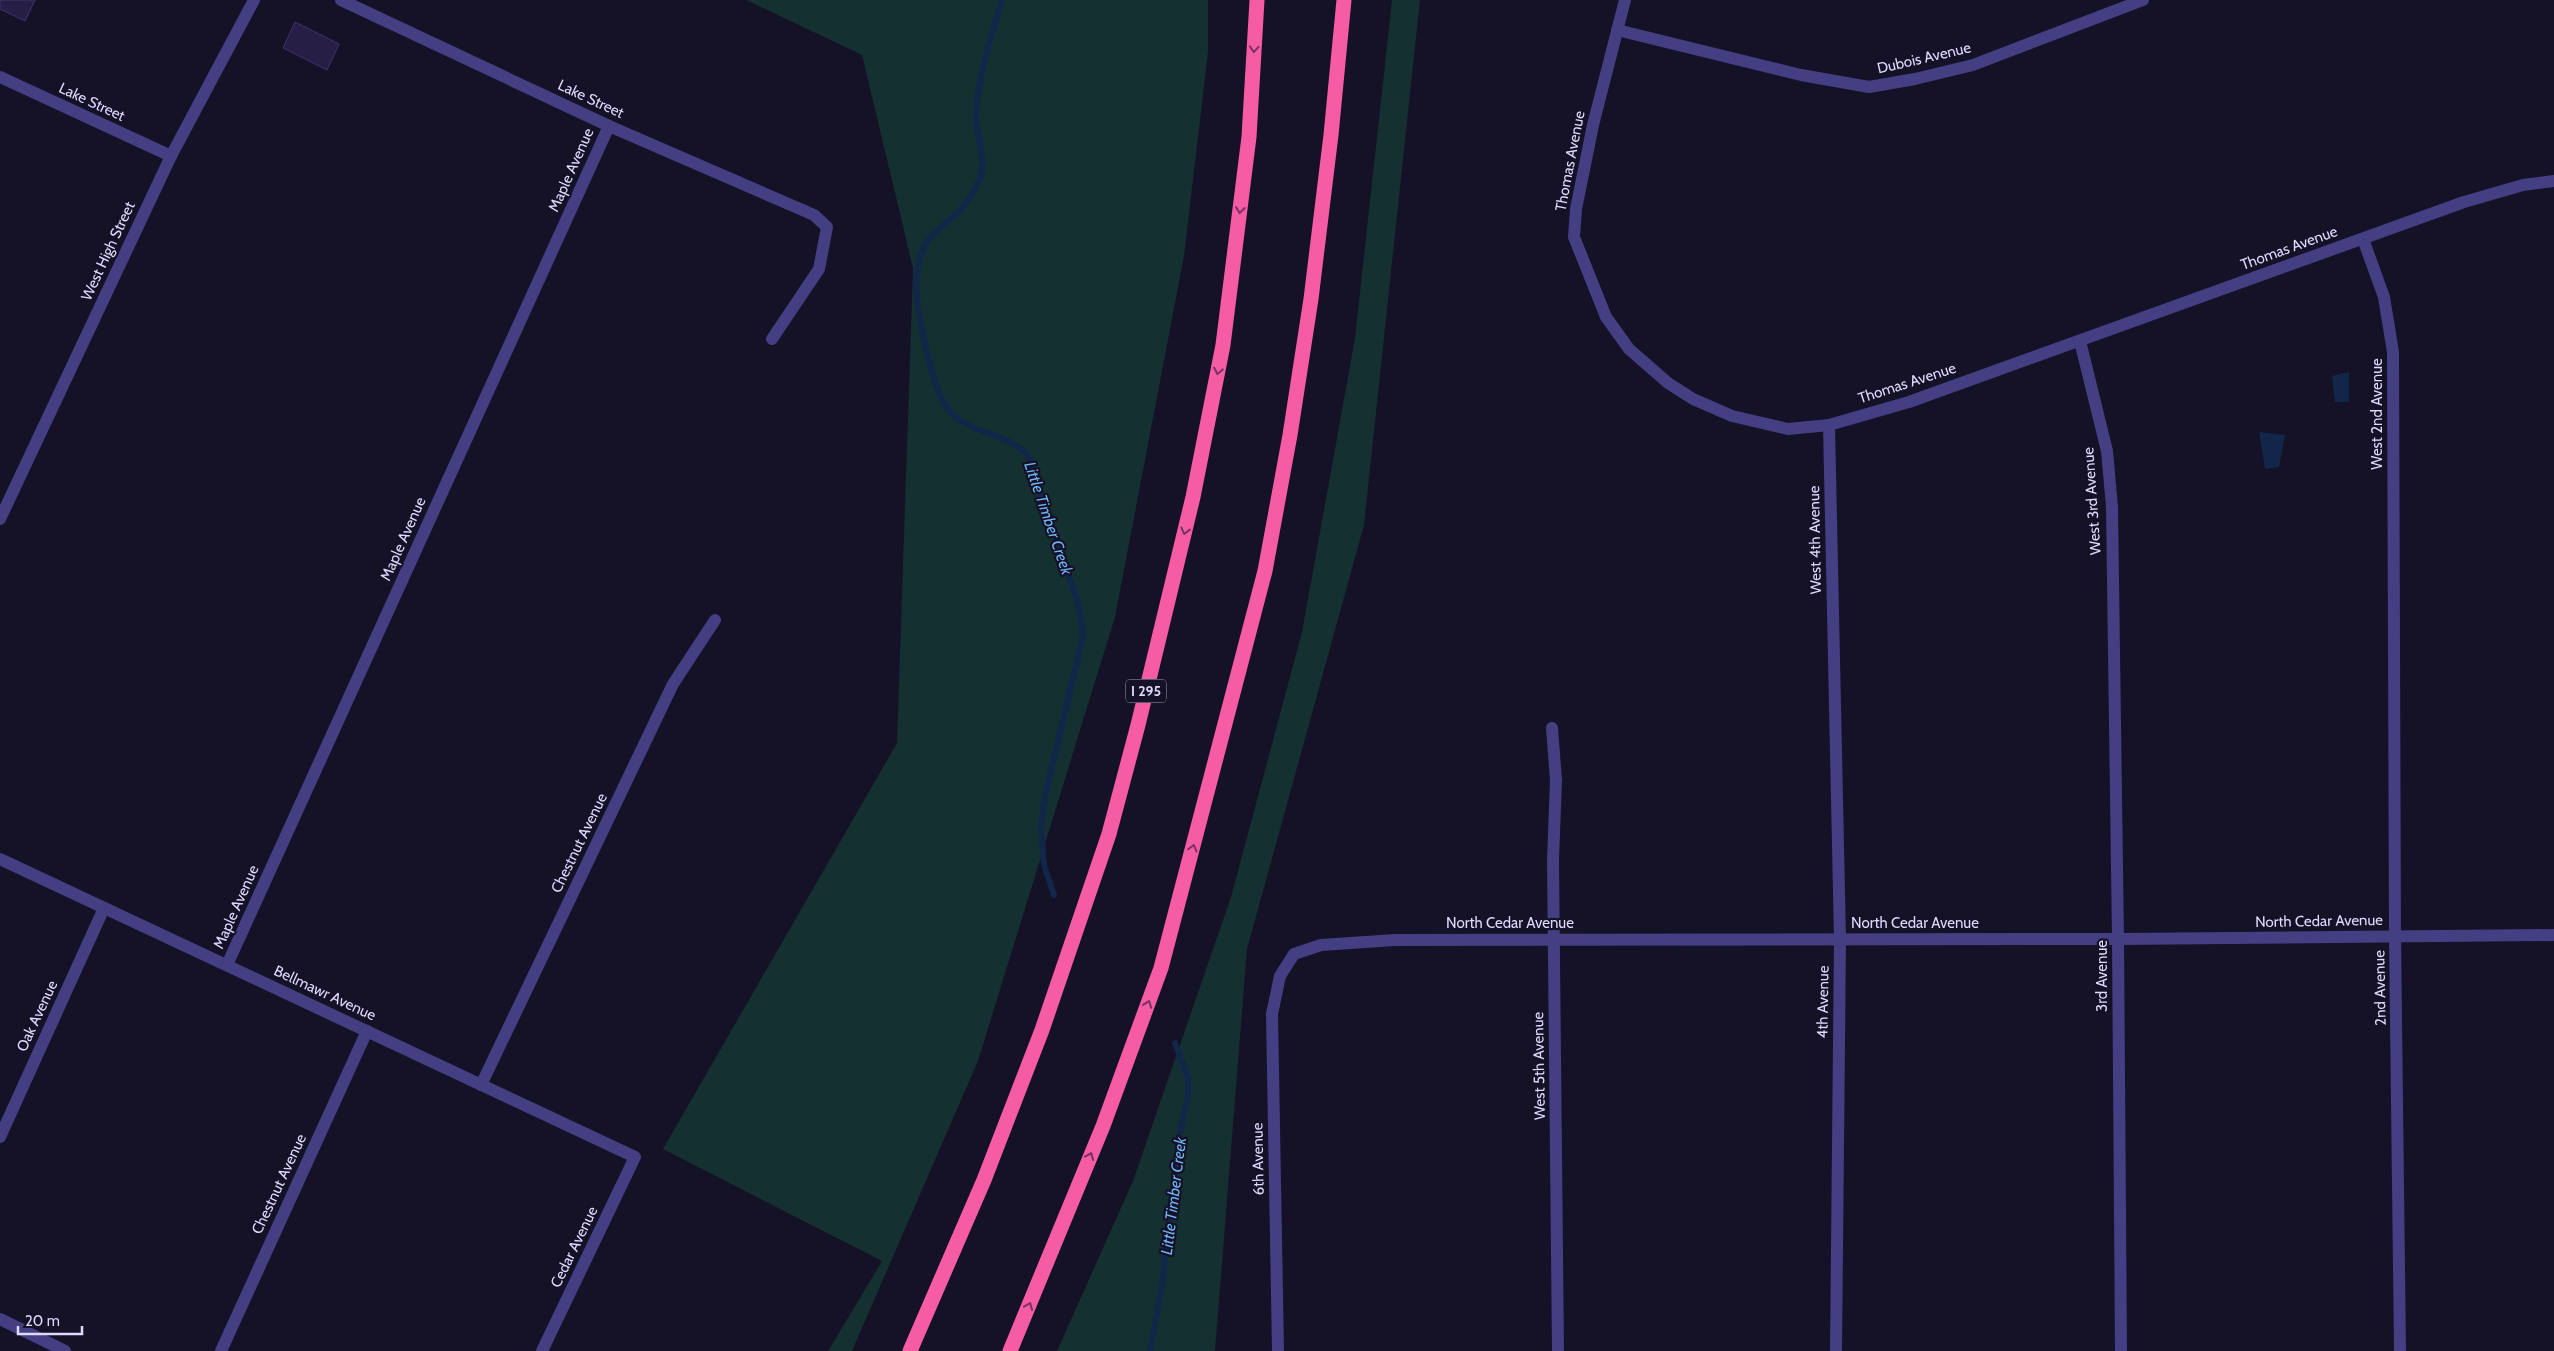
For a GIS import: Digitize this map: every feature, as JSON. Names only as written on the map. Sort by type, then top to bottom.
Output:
[{"type":"highway","name":"I 295","points":[[910,1351],[984,1180],[1042,1030],[1109,834],[1138,726],[1193,497],[1223,345],[1249,137],[1257,0]]},
{"type":"highway","points":[[1010,1351],[1103,1126],[1161,968],[1265,571],[1290,435],[1311,299],[1331,135],[1344,0]]},
{"type":"street","name":"West High Street","points":[[0,519],[171,156],[254,0]]},
{"type":"street","name":"Lake Street","points":[[341,0],[609,126],[814,215],[827,227],[819,270],[772,340]]},
{"type":"street","name":"Thomas Avenue","points":[[1625,0],[1591,134],[1576,209],[1574,237],[1606,318],[1629,349],[1668,383],[1693,399],[1732,416],[1788,429],[1828,425],[1910,402],[2464,202],[2523,185],[2554,181]]},
{"type":"street","name":"Dubois Avenue","points":[[1617,30],[1801,74],[1869,87],[1915,79],[1973,65],[2143,0]]},
{"type":"street","name":"Lake Street","points":[[0,77],[171,156]]},
{"type":"street","name":"Maple Avenue","points":[[227,965],[609,126]]},
{"type":"street","name":"West 2nd Avenue","points":[[2363,239],[2384,297],[2394,352],[2394,594]]},
{"type":"street","name":"West 3rd Avenue","points":[[2080,340],[2107,451],[2112,506],[2114,601]]},
{"type":"street","name":"West 4th Avenue","points":[[1828,425],[1834,654]]},
{"type":"street","name":"2nd Avenue","points":[[2394,594],[2395,936],[2400,1351]]},
{"type":"street","name":"3rd Avenue","points":[[2114,601],[2121,1351]]},
{"type":"street","name":"Chestnut Avenue","points":[[481,1085],[672,684],[715,620]]},
{"type":"street","name":"4th Avenue","points":[[1834,654],[1840,939],[1836,1351]]},
{"type":"street","name":"West 5th Avenue","points":[[1552,728],[1556,780],[1553,820],[1558,1351]]},
{"type":"street","name":"Bellmawr Avenue","points":[[0,859],[635,1157]]},
{"type":"street","name":"Oak Avenue","points":[[0,1136],[104,908]]},
{"type":"street","name":"North Cedar Avenue","points":[[1284,968],[1294,954],[1320,945],[1395,940],[2118,939],[2554,935]]},
{"type":"street","name":"6th Avenue","points":[[1278,1351],[1272,1014],[1280,976],[1284,968]]},
{"type":"street","name":"Chestnut Avenue","points":[[221,1351],[367,1031]]},
{"type":"street","name":"Cedar Avenue","points":[[542,1351],[635,1157]]},
{"type":"street","points":[[0,1319],[65,1351]]},
{"type":"green space","points":[[746,0],[1208,0],[1208,52],[1184,256],[1115,617],[978,1061],[852,1351],[828,1351],[882,1261],[663,1149],[897,743],[913,268],[862,55]]},
{"type":"green space","points":[[1392,0],[1420,0],[1364,525],[1247,949],[1215,1351],[1057,1351],[1133,1181],[1231,897],[1302,632],[1355,338]]},
{"type":"water","points":[[2349,372],[2349,402],[2335,402],[2332,376]]},
{"type":"water","points":[[2259,432],[2285,435],[2279,467],[2265,469]]},
{"type":"building","points":[[0,0],[35,0],[25,21],[0,9]]},
{"type":"building","points":[[295,22],[339,44],[327,70],[283,48]]},
{"type":"waterway","name":"Little Timber Creek","points":[[1002,0],[986,57],[977,100],[976,122],[982,160],[981,175],[975,189],[963,207],[927,241],[917,269],[916,291],[926,350],[938,390],[945,405],[953,415],[962,421],[1002,438],[1028,456],[1079,606],[1083,636],[1045,796],[1041,826],[1044,865],[1054,895]]},
{"type":"waterway","name":"Little Timber Creek","points":[[1150,1351],[1162,1285],[1178,1143],[1188,1095],[1188,1078],[1175,1043]]}]
